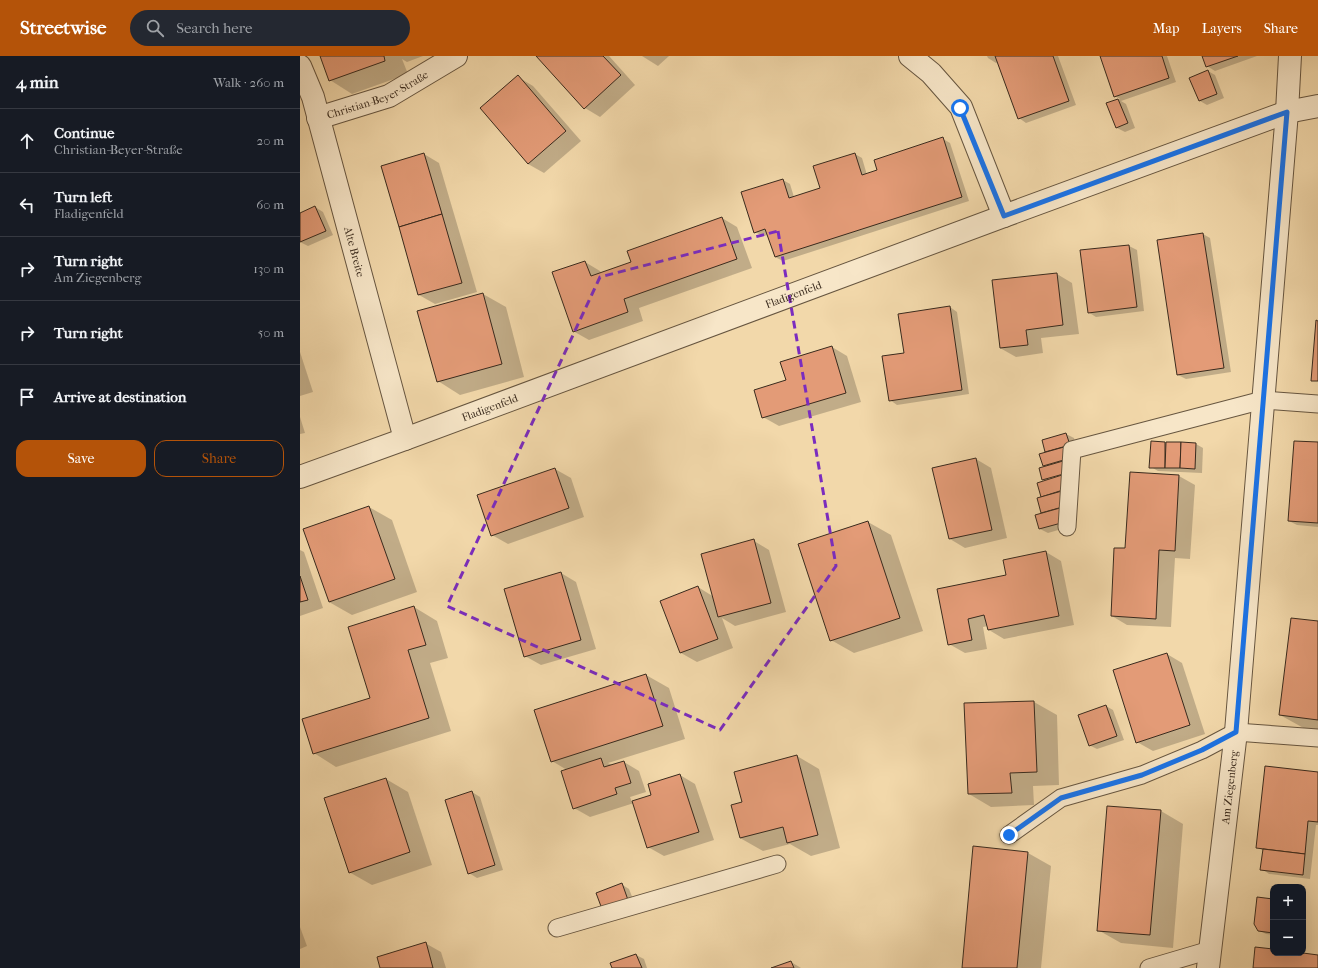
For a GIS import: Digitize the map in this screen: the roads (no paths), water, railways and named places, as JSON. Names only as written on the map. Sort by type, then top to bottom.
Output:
[{"type":"street","name":"Christian-Beyer-Straße","points":[[318,118],[389,96],[456,56]]},
{"type":"street","points":[[910,56],[931,73],[960,108],[1004,216]]},
{"type":"street","name":"Am Ziegenberg","points":[[1209,959],[1236,732],[1287,112],[1290,56]]},
{"type":"street","name":"Alte Breite","points":[[300,66],[313,97],[405,439]]},
{"type":"street","name":"Fladigenfeld","points":[[300,477],[1287,112],[1318,106]]},
{"type":"lane","points":[[1067,527],[1072,450],[1263,400],[1318,404]]},
{"type":"lane","points":[[1009,835],[1061,798],[1142,775],[1202,750],[1236,732],[1318,738]]},
{"type":"lane","points":[[557,928],[777,864]]},
{"type":"lane","points":[[1148,968],[1209,959]]}]
